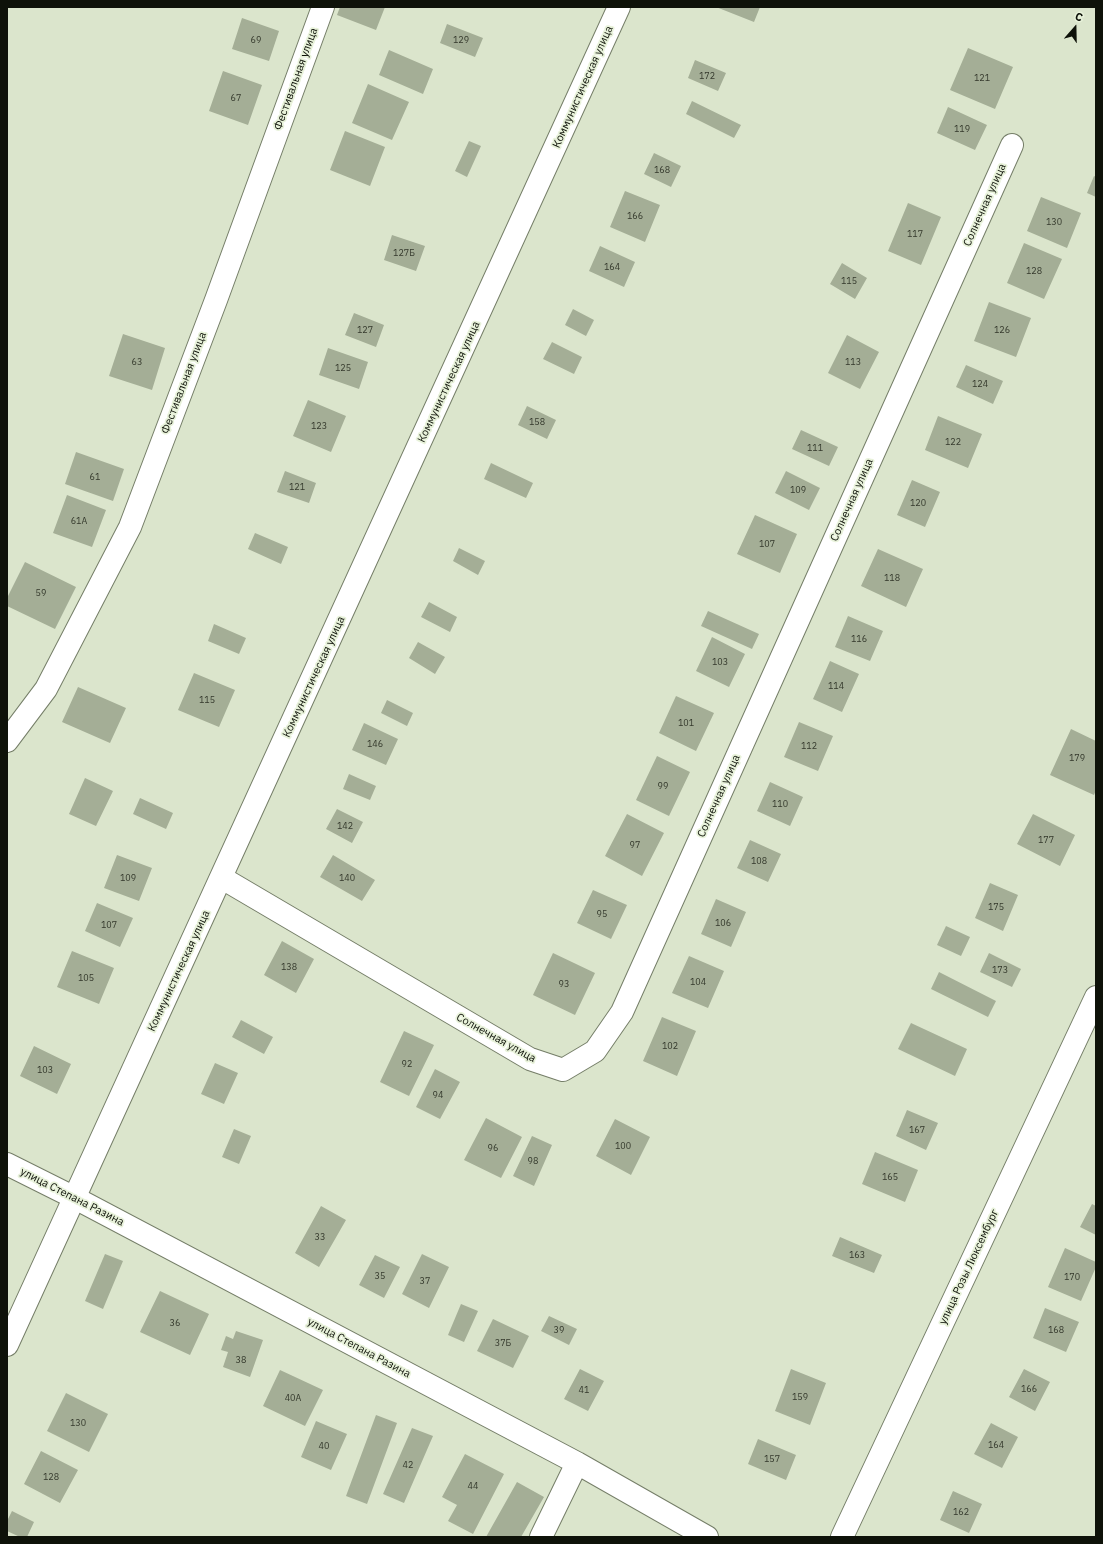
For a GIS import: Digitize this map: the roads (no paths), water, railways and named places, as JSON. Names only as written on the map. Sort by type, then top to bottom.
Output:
[{"type":"street","name":"Фестивальная улица","points":[[7,741],[46,689],[130,527],[216,300],[323,7]]},
{"type":"street","name":"Коммунистическая улица","points":[[7,1345],[222,878],[619,7]]},
{"type":"street","name":"Солнечная улица","points":[[222,878],[530,1059],[563,1070],[595,1051],[622,1012],[1012,145]]},
{"type":"street","name":"улица Розы Люксембург","points":[[842,1537],[1096,997]]},
{"type":"street","name":"улица Степана Разина","points":[[7,1164],[75,1198],[577,1463],[707,1537]]},
{"type":"street","points":[[542,1537],[577,1463]]}]
